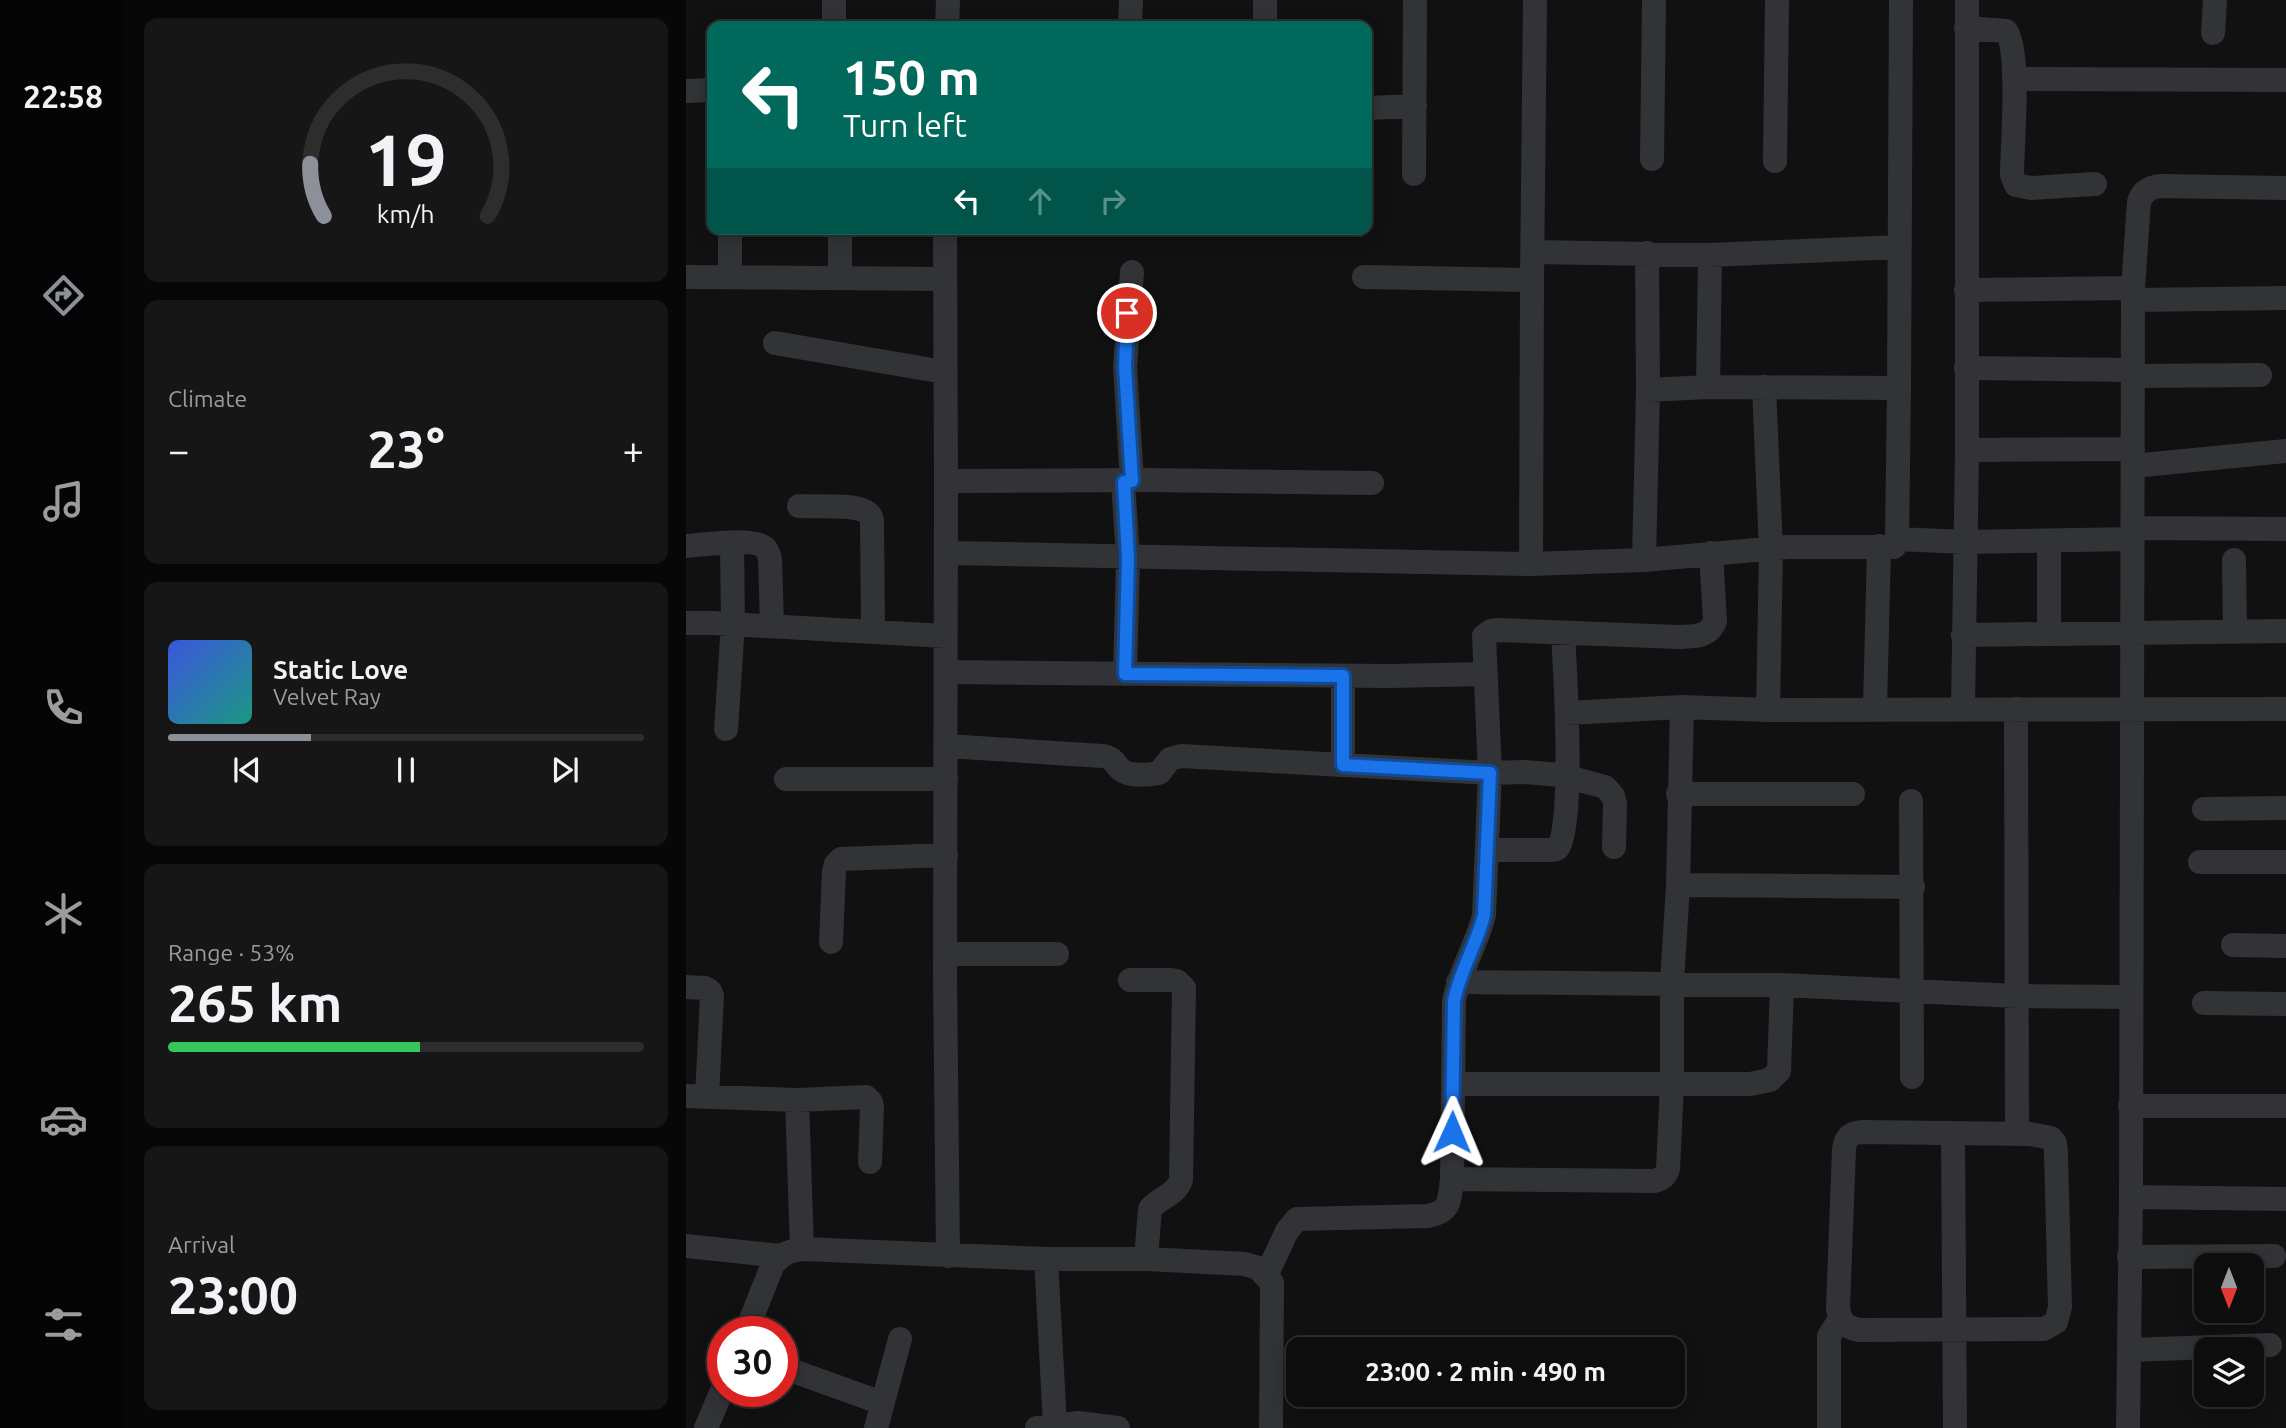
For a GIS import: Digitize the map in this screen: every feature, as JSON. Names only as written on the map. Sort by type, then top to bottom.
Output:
[{"type":"street","points":[[834,0],[834,21]]},
{"type":"street","points":[[947,21],[948,0]]},
{"type":"street","points":[[1130,21],[1131,0]]},
{"type":"street","points":[[1265,0],[1265,21]]},
{"type":"street","points":[[1414,174],[1415,0]]},
{"type":"street","points":[[1531,565],[1535,0]]},
{"type":"street","points":[[1652,159],[1654,0]]},
{"type":"street","points":[[1775,161],[1777,0]]},
{"type":"street","points":[[1875,709],[1899,388],[1900,0]]},
{"type":"street","points":[[1963,709],[1967,450],[1967,0]]},
{"type":"street","points":[[2213,33],[2215,0]]},
{"type":"street","points":[[1966,28],[2006,31],[2011,40],[2014,79],[2012,175],[2016,185],[2031,188],[2095,184]]},
{"type":"street","points":[[2014,79],[2286,80]]},
{"type":"street","points":[[686,91],[707,90]]},
{"type":"street","points":[[1372,108],[1415,106]]},
{"type":"street","points":[[2128,1428],[2133,294],[2139,202],[2146,191],[2161,186],[2285,181]]},
{"type":"street","points":[[730,235],[730,276]]},
{"type":"street","points":[[840,278],[841,235]]},
{"type":"street","points":[[944,235],[948,1256]]},
{"type":"street","points":[[1533,252],[1710,255],[1899,247]]},
{"type":"street","points":[[1644,560],[1648,390],[1647,253]]},
{"type":"street","points":[[1708,387],[1710,255]]},
{"type":"street","points":[[1125,674],[1128,481],[1125,367],[1132,272]]},
{"type":"street","points":[[686,277],[944,279]]},
{"type":"street","points":[[1364,277],[1532,280]]},
{"type":"street","points":[[1966,290],[2286,298]]},
{"type":"street","points":[[775,343],[944,372]]},
{"type":"street","points":[[1966,368],[2260,375]]},
{"type":"street","points":[[1648,390],[1708,387],[1899,388]]},
{"type":"street","points":[[1764,387],[1770,550],[1768,710]]},
{"type":"street","points":[[1967,450],[2133,457],[2286,451]]},
{"type":"street","points":[[946,481],[1372,483]]},
{"type":"street","points":[[799,506],[852,508],[870,515],[873,631]]},
{"type":"street","points":[[946,552],[1531,565],[1644,560],[1788,547],[1888,542],[2049,541],[2133,534],[2286,529]]},
{"type":"street","points":[[2049,541],[2049,634]]},
{"type":"street","points":[[726,729],[733,624],[732,543]]},
{"type":"street","points":[[686,546],[755,543],[764,546],[768,551],[772,626]]},
{"type":"street","points":[[1266,1276],[1287,1231],[1297,1219],[1428,1216],[1440,1214],[1448,1206],[1452,1179],[1453,1014],[1458,982],[1484,915],[1490,773],[1484,636],[1486,633],[1500,630],[1678,637],[1706,633],[1712,630],[1715,621],[1712,553]]},
{"type":"street","points":[[2234,560],[2235,632]]},
{"type":"street","points":[[686,624],[733,624],[945,636]]},
{"type":"street","points":[[1963,635],[2286,631]]},
{"type":"street","points":[[1487,850],[1557,849],[1563,838],[1567,713],[1563,633]]},
{"type":"street","points":[[946,672],[1343,676],[1485,674]]},
{"type":"street","points":[[1343,676],[1343,765]]},
{"type":"street","points":[[1452,1179],[1661,1179],[1666,1175],[1672,1084],[1672,983],[1678,886],[1682,707]]},
{"type":"street","points":[[1567,713],[1682,707],[1768,710],[2286,709]]},
{"type":"street","points":[[2016,709],[2017,1134]]},
{"type":"street","points":[[946,747],[1103,756],[1112,758],[1121,769],[1133,774],[1159,773],[1170,759],[1181,756],[1490,773],[1524,772],[1567,777],[1605,787],[1613,796],[1614,847]]},
{"type":"street","points":[[786,779],[946,779]]},
{"type":"street","points":[[1678,794],[1853,794]]},
{"type":"street","points":[[1911,801],[1912,1077]]},
{"type":"street","points":[[2204,809],[2286,808]]},
{"type":"street","points":[[831,942],[834,871],[841,859],[946,855]]},
{"type":"street","points":[[2200,862],[2286,862]]},
{"type":"street","points":[[1678,886],[1913,887]]},
{"type":"street","points":[[2233,945],[2286,946]]},
{"type":"street","points":[[945,954],[1057,954]]},
{"type":"street","points":[[1130,979],[1171,979],[1184,988],[1181,1180],[1175,1191],[1150,1209],[1146,1259]]},
{"type":"street","points":[[1458,982],[1782,985],[2017,996],[2131,997]]},
{"type":"street","points":[[1453,1084],[1750,1084],[1770,1080],[1779,1071],[1782,985]]},
{"type":"street","points":[[686,987],[705,988],[712,996],[696,1096],[797,1100],[866,1097],[871,1102],[870,1162]]},
{"type":"street","points":[[2204,1003],[2286,1004]]},
{"type":"street","points":[[792,1253],[797,1100]]},
{"type":"street","points":[[2130,1106],[2286,1106]]},
{"type":"street","points":[[1829,1428],[1829,1336],[1840,1319],[1839,1282],[1846,1139],[1852,1133],[1861,1132],[2041,1134],[2051,1138],[2055,1143],[2059,1315],[2056,1322],[2044,1329],[1859,1330],[1845,1325],[1840,1319]]},
{"type":"street","points":[[1953,1135],[1955,1428]]},
{"type":"street","points":[[2131,1197],[2286,1199]]},
{"type":"street","points":[[686,1246],[792,1253],[1146,1259],[1245,1264],[1258,1268],[1272,1283],[1273,1294],[1271,1428]]},
{"type":"street","points":[[752,1316],[773,1264],[792,1253]]},
{"type":"street","points":[[2129,1257],[2274,1256]]},
{"type":"street","points":[[1046,1259],[1046,1426],[1078,1423],[1118,1428]]},
{"type":"street","points":[[876,1428],[900,1339]]},
{"type":"street","points":[[2129,1350],[2270,1345]]},
{"type":"street","points":[[798,1373],[882,1403]]},
{"type":"street","points":[[706,1428],[715,1407]]},
{"type":"route","points":[[1127,313],[1125,367],[1132,481],[1124,482],[1128,558],[1125,674],[1343,676],[1343,765],[1490,773],[1484,915],[1463,967],[1454,1001],[1452,1132]]}]
